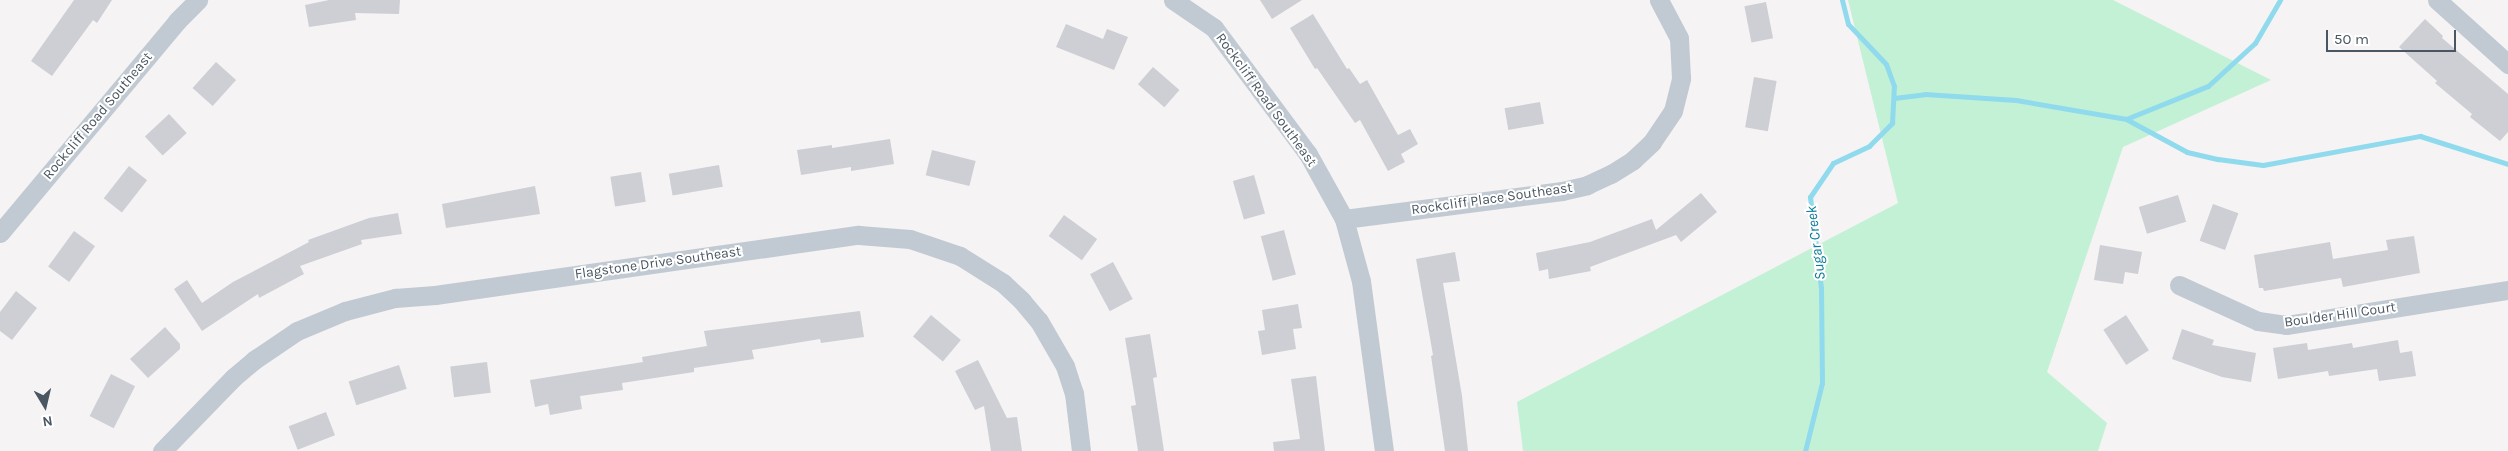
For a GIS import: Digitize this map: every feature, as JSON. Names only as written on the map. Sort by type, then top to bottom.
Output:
[{"type":"street","name":"Rockcliff Road Southeast","points":[[0,233],[178,20],[198,0]]},
{"type":"street","name":"Rockcliff Road Southeast","points":[[1173,0],[1214,28],[1308,154],[1344,219],[1361,281],[1384,451]]},
{"type":"street","name":"Rockcliff Place Southeast","points":[[1344,219],[1562,191],[1595,181],[1633,160],[1652,142],[1673,111],[1681,78],[1679,38],[1659,0]]},
{"type":"street","points":[[2437,0],[2508,64]]},
{"type":"street","name":"Flagstone Drive Southeast","points":[[162,451],[234,377],[254,360],[298,332],[345,311],[396,298],[859,235],[910,239],[960,256],[1003,283],[1022,301],[1039,321],[1065,366],[1074,393],[1081,451]]},
{"type":"street","name":"Boulder Hill Court","points":[[2179,284],[2258,322],[2286,325],[2508,290]]},
{"type":"green space","points":[[1848,0],[2113,0],[2271,80],[2123,147],[2047,372],[2107,423],[2098,451],[1523,451],[1517,402],[1898,203]]},
{"type":"building","points":[[74,0],[112,0],[97,23],[93,20],[52,76],[31,61]]},
{"type":"building","points":[[329,0],[400,0],[399,14],[355,13],[356,20],[309,27],[305,5]]},
{"type":"building","points":[[1260,0],[1302,0],[1272,19]]},
{"type":"building","points":[[1766,2],[1773,38],[1751,43],[1744,6]]},
{"type":"building","points":[[1313,14],[1347,69],[1349,68],[1360,84],[1367,80],[1398,135],[1410,129],[1418,144],[1401,154],[1405,162],[1388,171],[1360,120],[1355,123],[1317,68],[1315,69],[1290,28]]},
{"type":"building","points":[[2425,19],[2443,36],[2442,38],[2508,94],[2508,132],[2500,141],[2470,117],[2472,114],[2435,83],[2437,81],[2399,47]]},
{"type":"building","points":[[1066,24],[1103,39],[1107,29],[1128,37],[1114,70],[1056,47]]},
{"type":"building","points":[[216,62],[236,80],[213,106],[193,88]]},
{"type":"building","points":[[1153,67],[1179,90],[1164,107],[1138,84]]},
{"type":"building","points":[[1754,77],[1777,81],[1768,131],[1745,127]]},
{"type":"building","points":[[1540,102],[1544,124],[1508,130],[1505,108]]},
{"type":"building","points":[[169,114],[187,133],[163,156],[145,137]]},
{"type":"building","points":[[890,139],[894,164],[851,171],[851,167],[801,175],[797,150],[832,145],[832,148]]},
{"type":"building","points":[[932,150],[976,161],[969,186],[926,175]]},
{"type":"building","points":[[719,165],[723,187],[673,196],[669,174]]},
{"type":"building","points":[[129,166],[147,180],[122,212],[104,198]]},
{"type":"building","points":[[641,172],[646,202],[615,206],[610,177]]},
{"type":"building","points":[[1254,175],[1265,213],[1244,220],[1233,181]]},
{"type":"building","points":[[535,186],[540,214],[446,228],[442,204]]},
{"type":"building","points":[[1701,193],[1717,212],[1681,242],[1676,235],[1590,267],[1591,271],[1549,279],[1548,269],[1539,271],[1536,253],[1590,242],[1652,219],[1656,230]]},
{"type":"building","points":[[2178,195],[2186,222],[2147,234],[2139,207]]},
{"type":"building","points":[[2213,204],[2238,213],[2225,250],[2200,241]]},
{"type":"building","points":[[398,213],[402,234],[361,240],[362,244],[300,266],[304,274],[259,298],[258,294],[202,331],[174,289],[187,280],[202,303],[233,282],[309,242],[308,240],[369,218]]},
{"type":"building","points":[[1064,215],[1097,239],[1082,260],[1049,236]]},
{"type":"building","points":[[1284,230],[1296,274],[1273,281],[1261,236]]},
{"type":"building","points":[[74,231],[95,246],[69,282],[48,267]]},
{"type":"building","points":[[2414,236],[2420,273],[2343,287],[2341,278],[2264,291],[2263,288],[2259,288],[2254,255],[2330,242],[2333,259],[2388,250],[2386,240]]},
{"type":"building","points":[[2100,245],[2142,252],[2138,274],[2125,272],[2123,284],[2094,280]]},
{"type":"building","points":[[1455,252],[1460,281],[1443,283],[1462,396],[1468,451],[1445,451],[1431,356],[1433,355],[1416,259]]},
{"type":"building","points":[[1113,262],[1133,299],[1110,311],[1090,274]]},
{"type":"building","points":[[16,291],[37,308],[12,340],[0,331],[0,312]]},
{"type":"building","points":[[1298,304],[1302,328],[1293,329],[1296,349],[1262,355],[1258,331],[1265,330],[1262,310]]},
{"type":"building","points":[[860,311],[864,337],[821,343],[820,339],[752,350],[754,359],[694,368],[694,372],[622,383],[623,390],[580,396],[582,409],[550,415],[548,404],[535,407],[530,380],[643,362],[642,357],[707,346],[704,331]]},
{"type":"building","points":[[931,315],[961,340],[943,362],[913,336]]},
{"type":"building","points":[[2126,315],[2149,350],[2126,365],[2103,330]]},
{"type":"building","points":[[165,327],[180,344],[180,349],[148,378],[130,359]]},
{"type":"building","points":[[2182,329],[2214,340],[2212,345],[2256,353],[2251,382],[2222,377],[2172,359]]},
{"type":"building","points":[[1150,334],[1157,377],[1153,378],[1164,451],[1138,451],[1131,406],[1136,405],[1125,338]]},
{"type":"building","points":[[2398,340],[2400,353],[2412,351],[2416,376],[2379,381],[2377,369],[2329,376],[2328,371],[2278,379],[2273,348],[2307,343],[2308,350],[2352,343],[2353,348]]},
{"type":"building","points":[[978,360],[1007,418],[1017,417],[1022,451],[991,451],[984,406],[975,410],[955,371]]},
{"type":"building","points":[[487,362],[491,393],[454,397],[450,367]]},
{"type":"building","points":[[399,365],[407,389],[356,405],[349,381]]},
{"type":"building","points":[[111,374],[135,386],[114,428],[90,416]]},
{"type":"building","points":[[1316,376],[1325,451],[1274,451],[1273,442],[1300,439],[1291,379]]},
{"type":"building","points":[[326,412],[335,435],[298,450],[289,426]]},
{"type":"waterway","name":"Sugar Creek","points":[[1805,451],[1822,383],[1821,288],[1810,197],[1833,163],[1869,146],[1892,123],[1894,86],[1886,64],[1848,24],[1842,0]]},
{"type":"waterway","points":[[2126,119],[2208,86],[2255,43],[2280,0]]},
{"type":"waterway","points":[[1894,98],[1925,94],[2016,100],[2126,119],[2187,152],[2218,159],[2263,165],[2420,136],[2508,164]]}]
